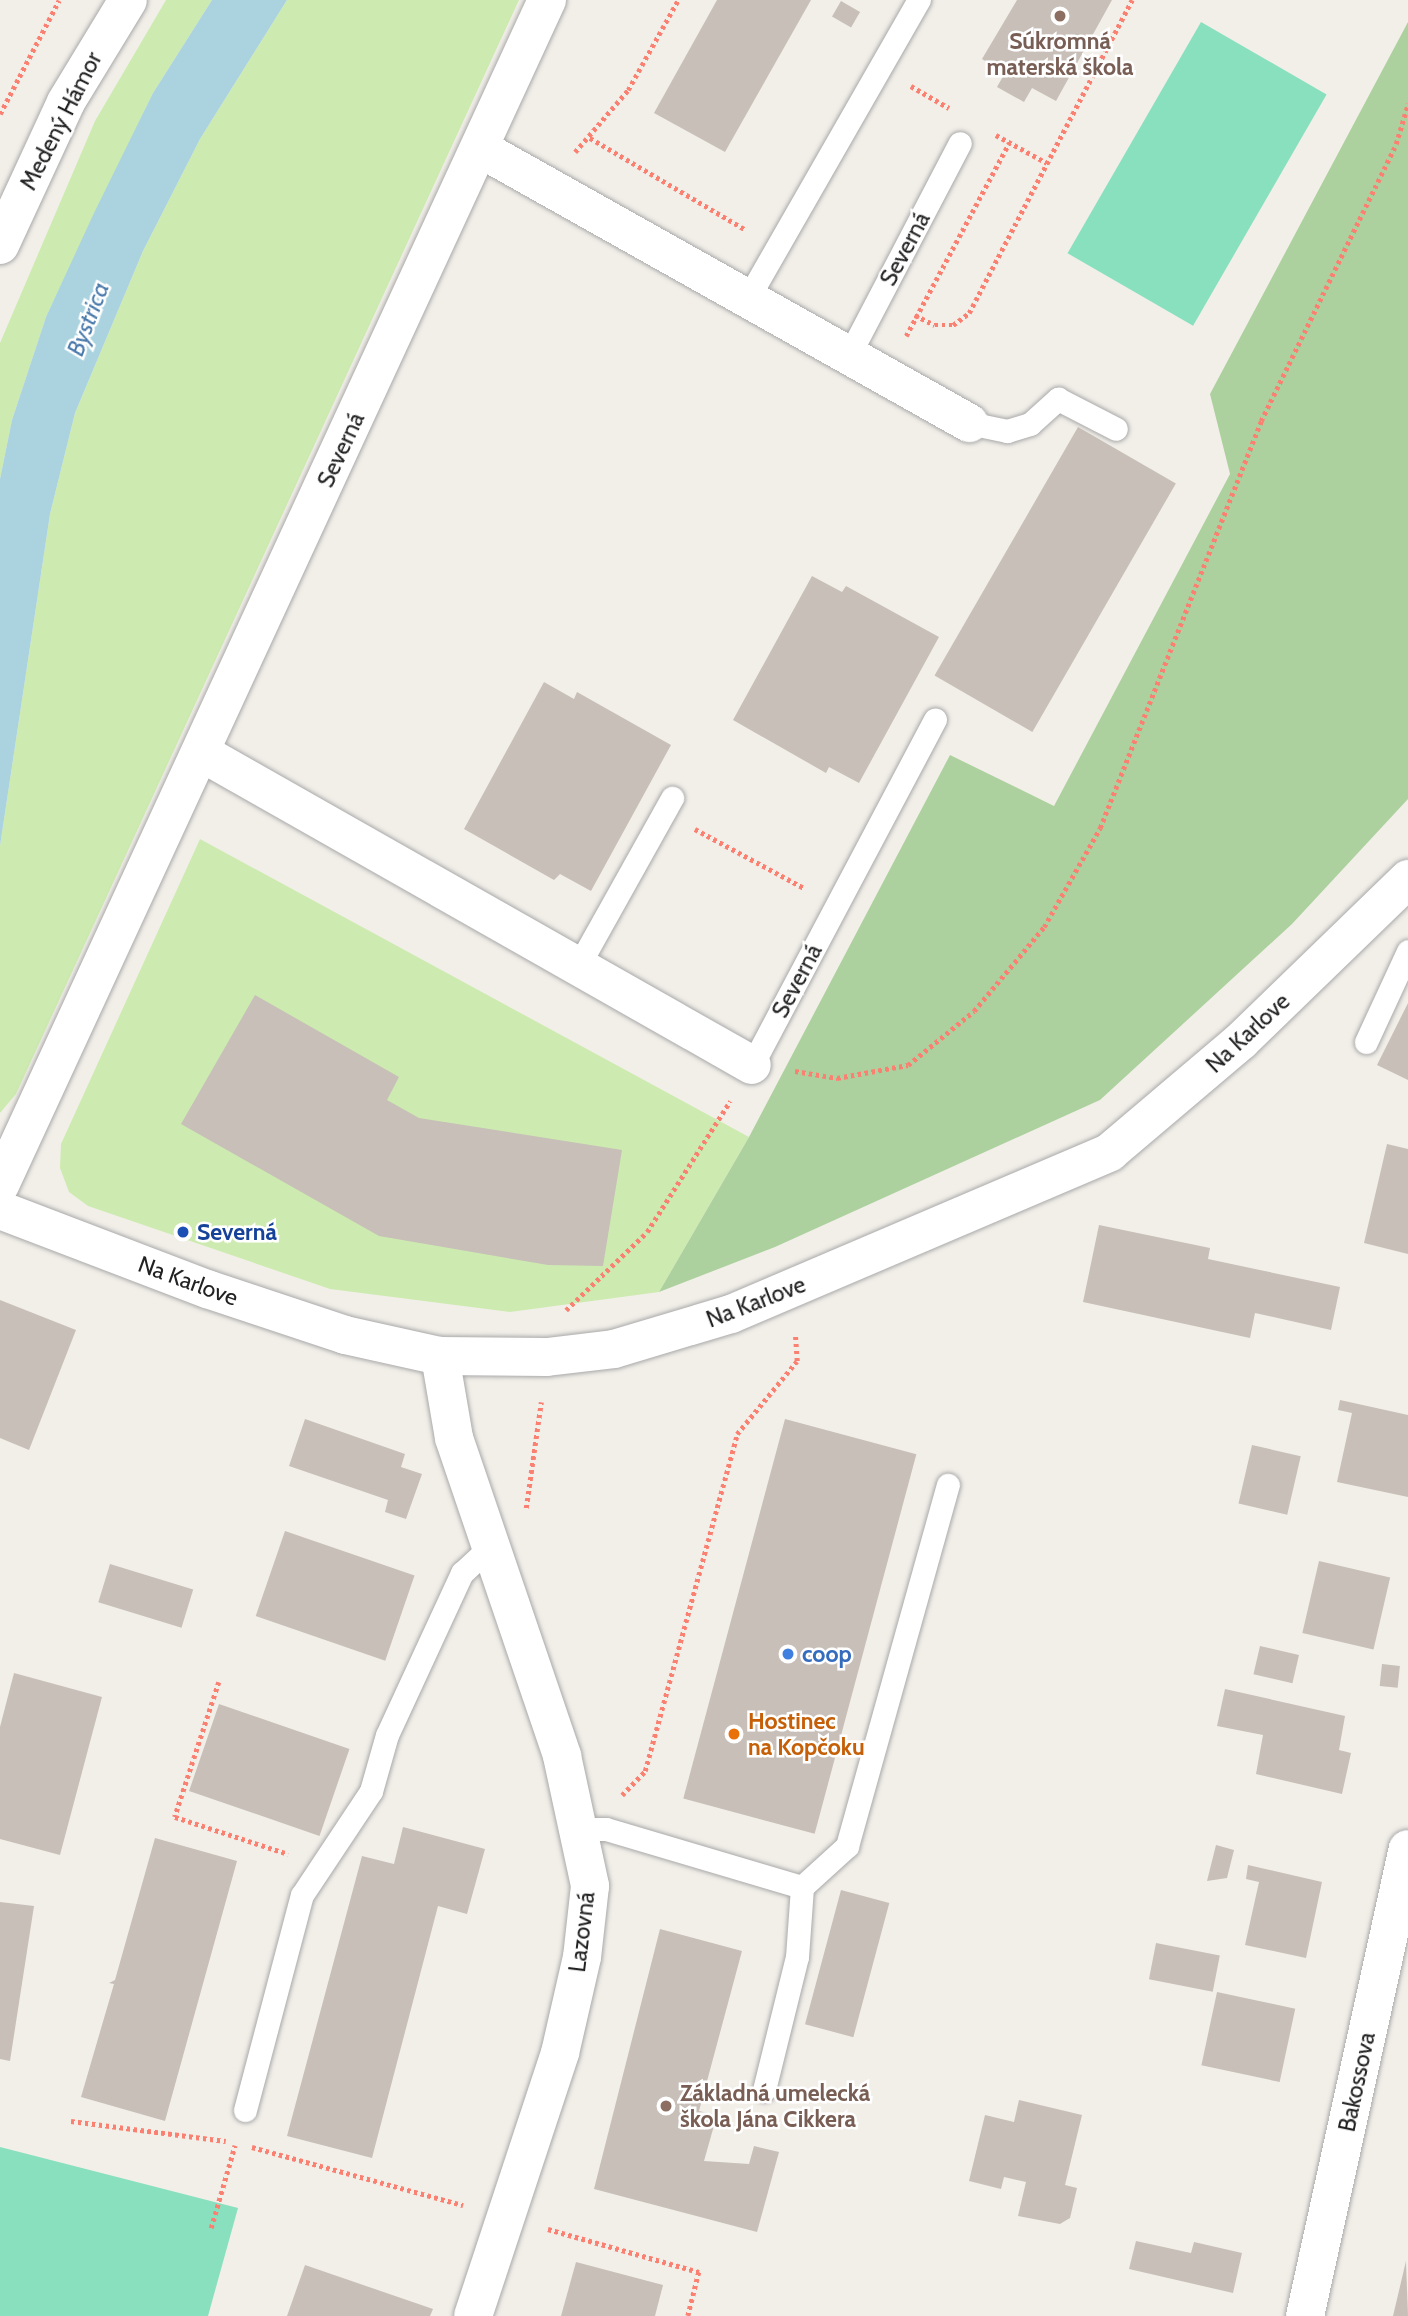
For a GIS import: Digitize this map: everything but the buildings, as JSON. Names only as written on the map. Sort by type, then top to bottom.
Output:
[{"type":"street","name":"Medený Hámor","points":[[0,245],[66,102],[128,0]]},
{"type":"street","name":"Severná","points":[[0,1185],[481,149],[547,0]]},
{"type":"street","points":[[481,149],[969,423]]},
{"type":"street","points":[[202,753],[752,1065]]},
{"type":"street","name":"Na Karlove","points":[[0,1210],[206,1289],[345,1335],[440,1356],[547,1357],[614,1349],[731,1314],[1058,1179],[1110,1152],[1161,1113],[1408,879]]},
{"type":"street","name":"Lazovná","points":[[440,1356],[454,1438],[562,1756],[580,1829],[590,1886],[582,1957],[560,2053],[474,2316]]},
{"type":"street","name":"Bakossova","points":[[1305,2316],[1400,1929],[1408,1849]]},
{"type":"lane","points":[[748,298],[919,0]]},
{"type":"lane","name":"Severná","points":[[849,355],[960,143]]},
{"type":"lane","points":[[969,423],[1007,431],[1030,424],[1058,399],[1116,429]]},
{"type":"lane","name":"Severná","points":[[752,1065],[935,720]]},
{"type":"lane","points":[[577,968],[667,805]]},
{"type":"lane","points":[[1366,1042],[1408,951]]},
{"type":"lane","points":[[764,2090],[797,1957],[802,1887],[847,1846],[948,1485]]},
{"type":"lane","points":[[245,2110],[302,1895],[371,1791],[387,1735],[462,1573],[490,1547]]},
{"type":"lane","points":[[580,1829],[606,1829],[802,1887]]},
{"type":"path","points":[[0,114],[59,0]]},
{"type":"path","points":[[567,161],[590,138],[628,90],[678,0]]},
{"type":"path","points":[[915,315],[935,325],[953,325],[969,313],[1132,0]]},
{"type":"path","points":[[562,1313],[647,1232],[752,1065],[837,1078],[908,1065],[974,1011],[1044,927],[1100,828],[1261,421],[1396,144],[1408,104]]},
{"type":"path","points":[[590,138],[725,213],[755,237]]},
{"type":"path","points":[[907,348],[904,341],[915,315],[1009,143]]},
{"type":"path","points":[[667,805],[837,905]]},
{"type":"path","points":[[615,1799],[645,1771],[737,1434],[797,1362]]},
{"type":"path","points":[[526,1511],[543,1387]]},
{"type":"path","points":[[219,1682],[175,1818],[322,1864]]},
{"type":"path","points":[[211,2228],[245,2110]]},
{"type":"path","points":[[71,2122],[236,2142],[699,2272],[688,2316]]},
{"type":"green space","points":[[166,0],[212,0],[153,93],[46,317],[12,420],[0,479],[0,343],[95,121]]},
{"type":"green space","points":[[287,0],[519,0],[16,1094],[0,1113],[0,846],[50,514],[75,413],[143,251],[200,139]]},
{"type":"green space","points":[[1201,22],[1327,94],[1193,326],[1068,253]]},
{"type":"green space","points":[[1408,22],[1408,799],[1292,924],[1100,1100],[775,1247],[659,1292],[749,1137],[950,755],[1054,806],[1230,474],[1210,394]]},
{"type":"green space","points":[[200,839],[749,1137],[659,1292],[510,1312],[330,1289],[88,1206],[69,1192],[60,1168],[61,1144]]},
{"type":"green space","points":[[0,2147],[238,2208],[208,2316],[0,2316]]},
{"type":"water","name":"Bystrica","points":[[212,0],[287,0],[200,139],[143,251],[75,413],[50,514],[0,846],[0,479],[12,420],[46,317],[94,213],[153,93]]},
{"type":"place","name":"Súkromná materská škola","points":[[1060,16]]},
{"type":"place","name":"Severná","points":[[183,1232]]},
{"type":"place","name":"coop","points":[[788,1654]]},
{"type":"place","name":"Hostinec na Kopčoku","points":[[734,1734]]},
{"type":"place","name":"Základná umelecká škola Jána Cikkera","points":[[666,2106]]}]
